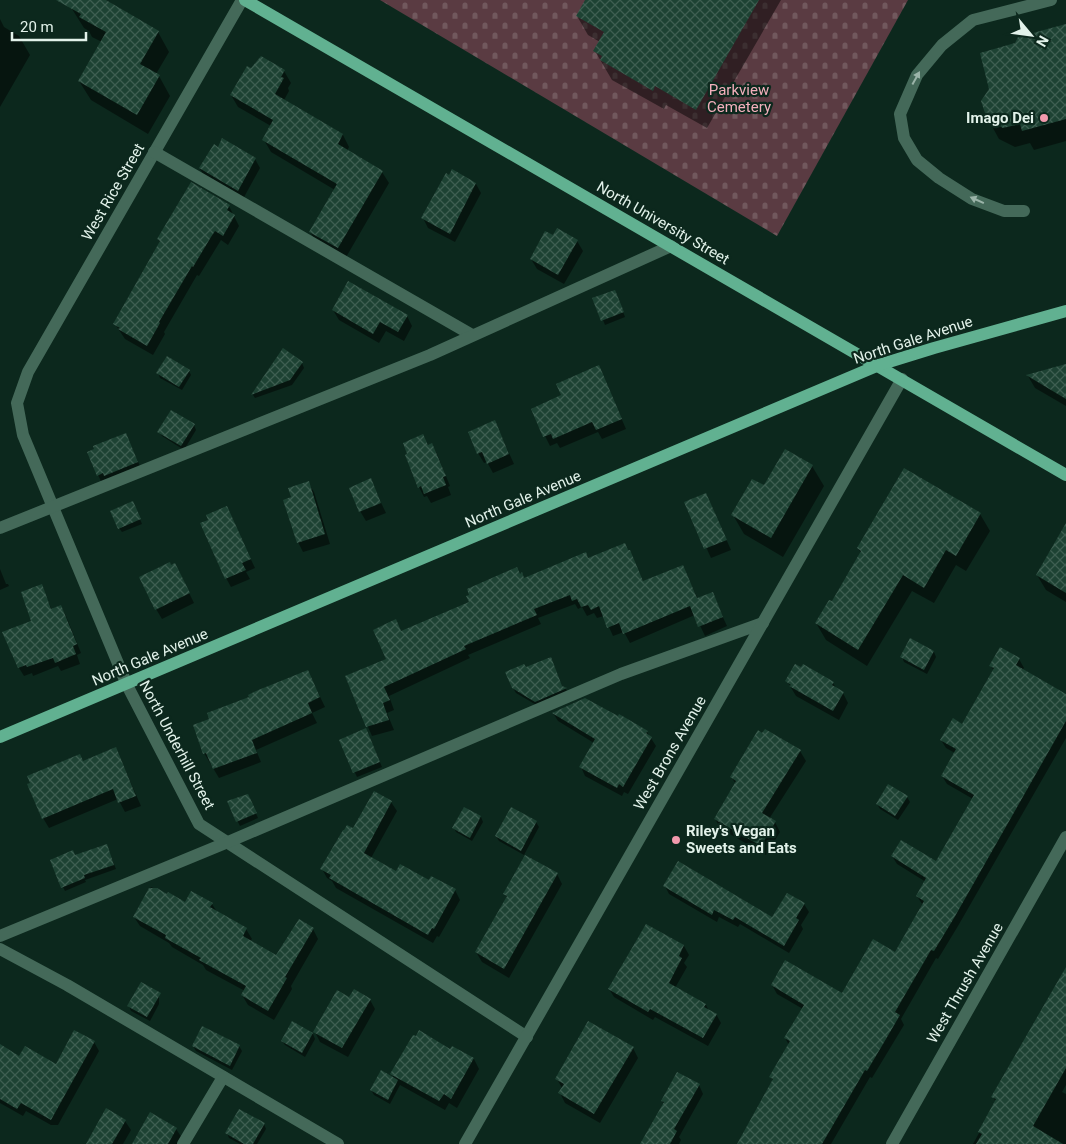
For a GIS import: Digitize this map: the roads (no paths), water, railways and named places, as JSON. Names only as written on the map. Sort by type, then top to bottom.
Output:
[{"type":"main road","name":"North University Street","points":[[243,0],[1066,474]]},
{"type":"main road","name":"North Gale Avenue","points":[[0,737],[879,365],[1066,311]]},
{"type":"street","name":"West Rice Street","points":[[17,402],[28,372],[243,0]]},
{"type":"street","points":[[1024,211],[1004,212],[972,199],[940,178],[917,160],[904,138],[900,114],[917,75],[942,45],[973,20],[1051,0]]},
{"type":"street","points":[[154,152],[472,336]]},
{"type":"street","points":[[0,528],[430,355],[671,246]]},
{"type":"street","name":"West Brons Avenue","points":[[465,1144],[902,379]]},
{"type":"street","name":"North Underhill Street","points":[[17,402],[23,436],[126,685],[199,824],[527,1037]]},
{"type":"street","points":[[0,936],[228,842],[620,674],[762,623]]},
{"type":"street","name":"West Thrush Avenue","points":[[892,1144],[1066,837]]},
{"type":"street","points":[[0,949],[67,985],[338,1144]]},
{"type":"street","points":[[182,1144],[223,1077]]},
{"type":"place","name":"Imago Dei","points":[[1044,118]]},
{"type":"place","name":"Riley's Vegan Sweets and Eats","points":[[676,840]]},
{"type":"park label","name":"Parkview Cemetery","points":[[739,98]]}]
